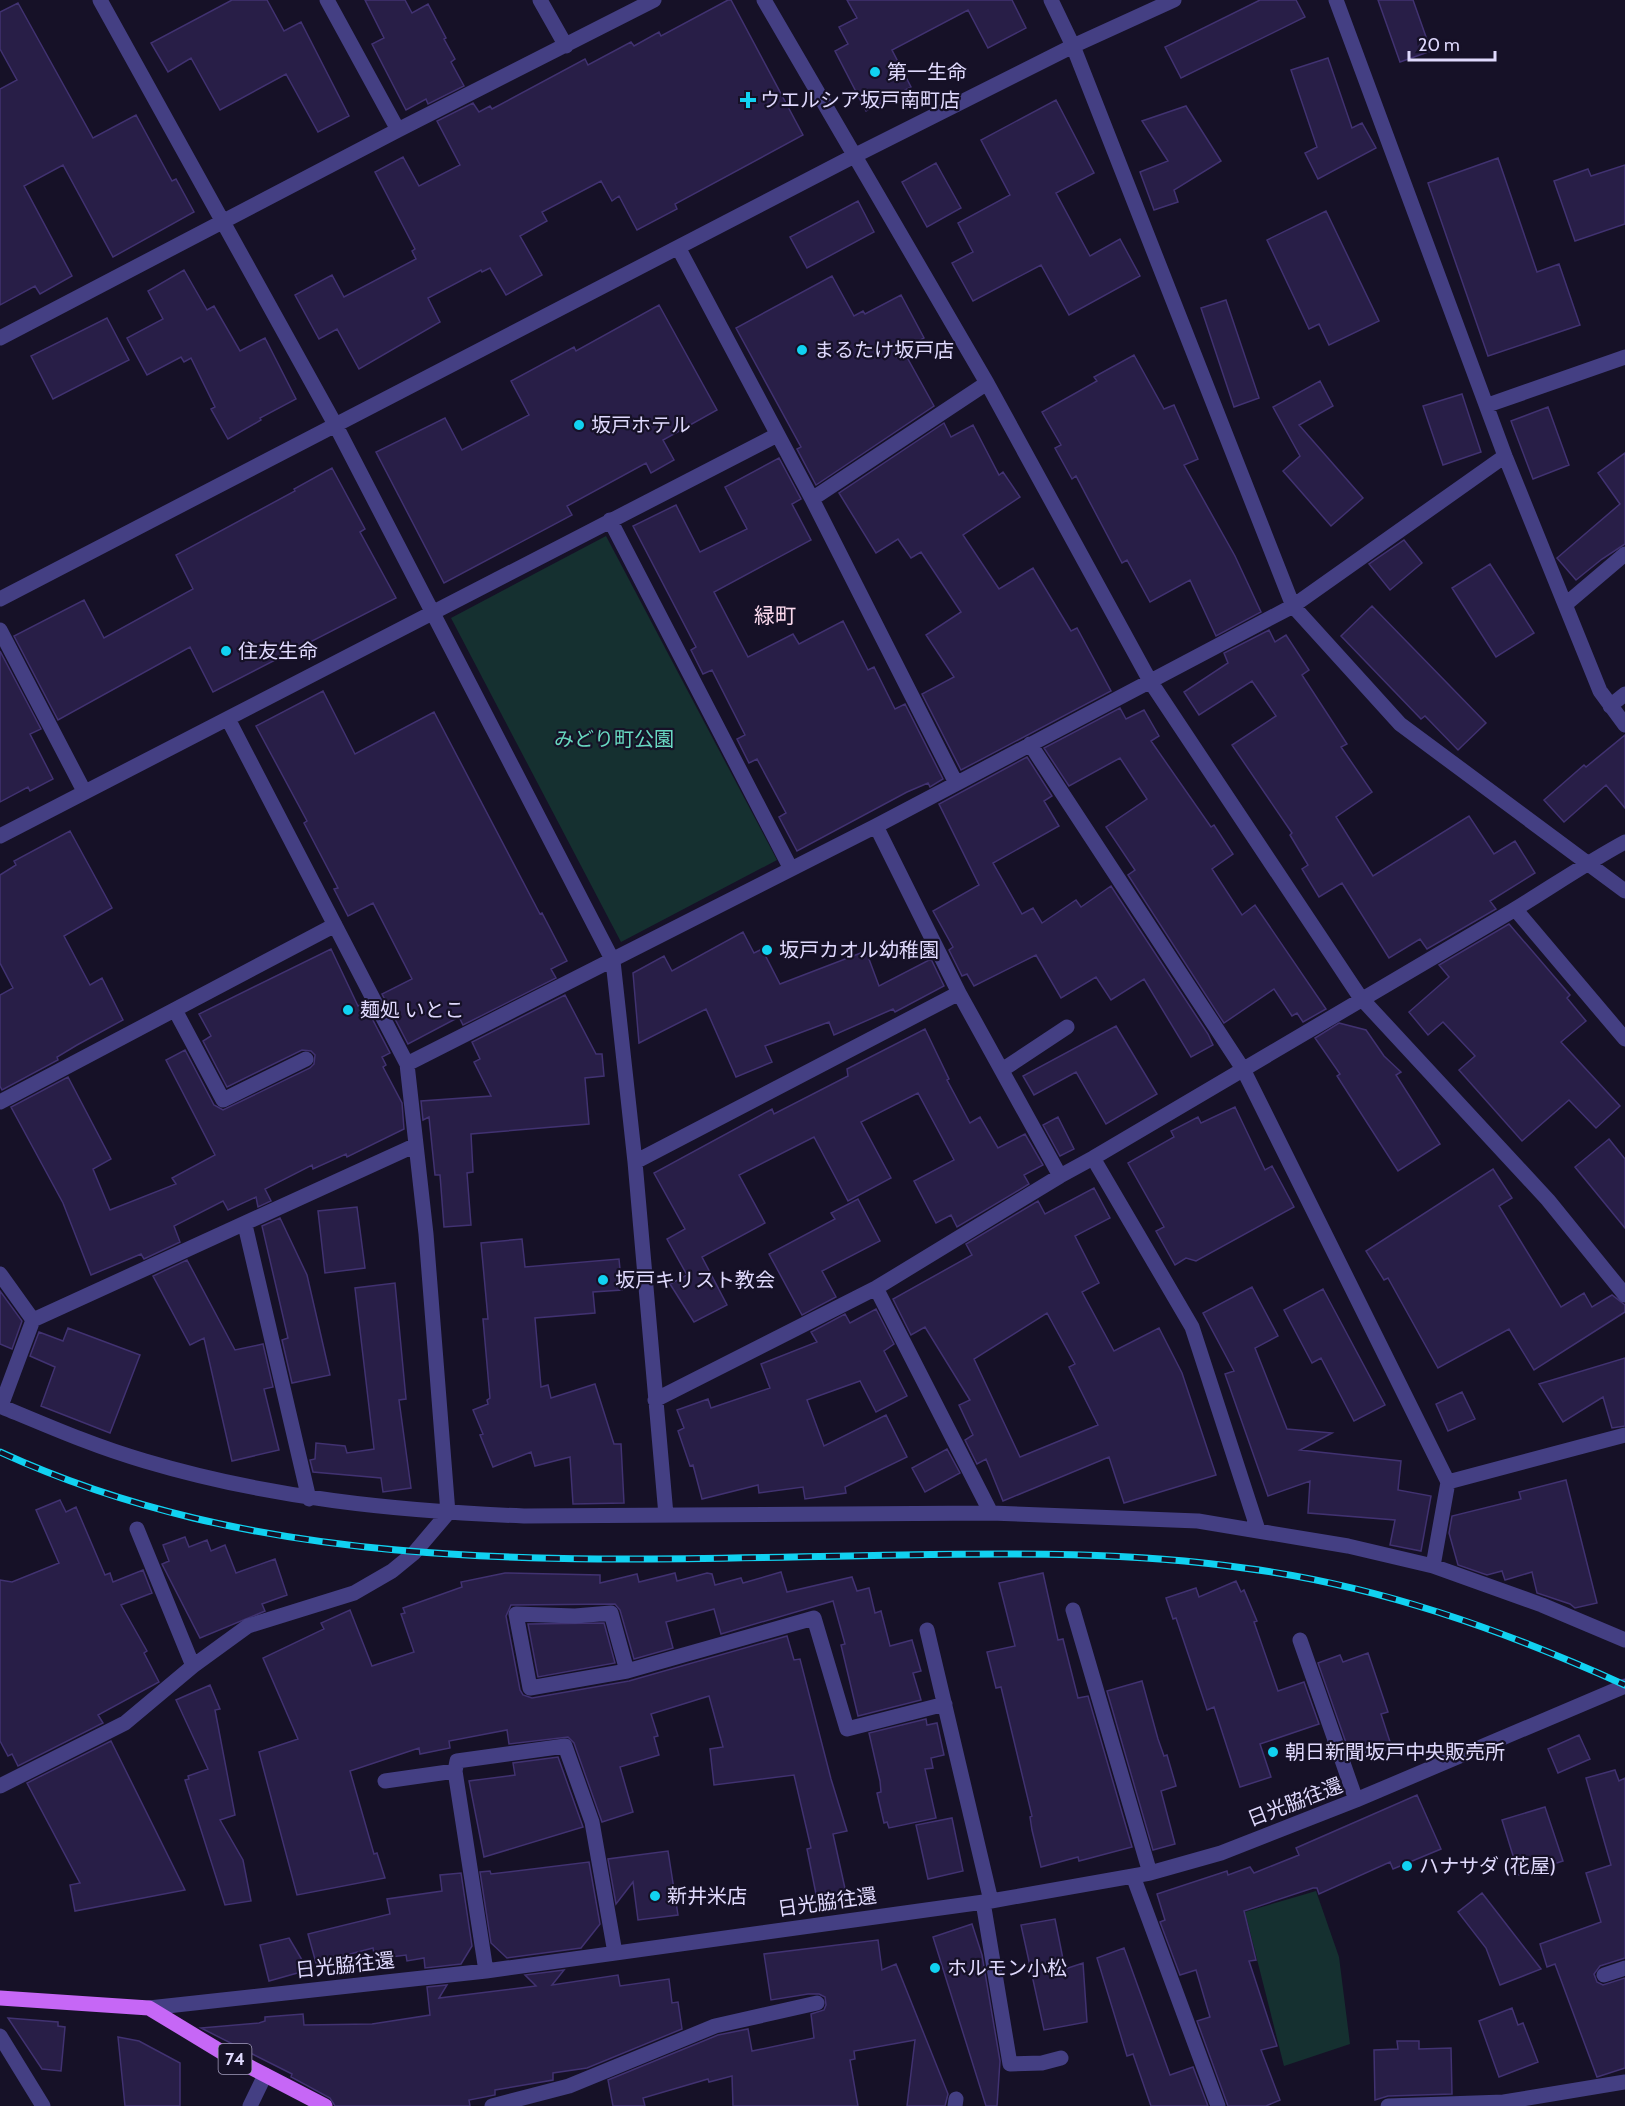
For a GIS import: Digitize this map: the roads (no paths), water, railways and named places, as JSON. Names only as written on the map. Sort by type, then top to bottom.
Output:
[{"type":"main road","name":"日光脇往還","points":[[0,1998],[149,2008]]},
{"type":"main road","name":"74","points":[[149,2008],[265,2075],[325,2106]]},
{"type":"street","points":[[100,0],[336,426],[434,611],[613,962],[635,1162],[666,1515]]},
{"type":"street","points":[[327,0],[398,130]]},
{"type":"street","points":[[540,0],[566,46]]},
{"type":"street","points":[[0,338],[225,223],[398,130],[654,0]]},
{"type":"street","points":[[764,0],[987,383],[1150,681],[1360,997],[1548,1200],[1625,1295]]},
{"type":"street","points":[[1051,0],[1073,46],[1293,606],[1400,724],[1625,891]]},
{"type":"street","points":[[0,599],[679,249],[854,156],[1073,46],[1174,0]]},
{"type":"street","points":[[1336,0],[1488,405],[1504,456],[1600,691],[1625,725]]},
{"type":"street","points":[[679,249],[812,499],[956,783]]},
{"type":"street","points":[[1488,405],[1625,357]]},
{"type":"street","points":[[812,499],[987,383]]},
{"type":"street","points":[[0,836],[777,435]]},
{"type":"street","points":[[407,1064],[613,962],[1293,606],[1504,456]]},
{"type":"street","points":[[610,520],[791,869]]},
{"type":"street","points":[[1566,604],[1625,554]]},
{"type":"street","points":[[0,630],[84,791]]},
{"type":"street","points":[[1610,706],[1625,694]]},
{"type":"street","points":[[0,1786],[125,1722],[193,1666],[248,1626],[354,1593],[393,1571],[414,1553],[448,1513],[426,1234],[407,1064],[228,719]]},
{"type":"street","points":[[1030,744],[1243,1069],[1448,1482],[1433,1566]]},
{"type":"street","points":[[876,826],[959,993],[1060,1176]]},
{"type":"street","points":[[656,1400],[876,1288],[1360,997],[1515,909],[1588,862],[1625,842]]},
{"type":"street","points":[[1515,909],[1625,1040]]},
{"type":"street","points":[[0,1102],[335,925]]},
{"type":"street","points":[[635,1162],[959,993]]},
{"type":"street","points":[[174,1010],[222,1100],[306,1059]]},
{"type":"street","points":[[1002,1070],[1068,1027]]},
{"type":"street","points":[[416,1145],[33,1320],[0,1406],[144,1461],[229,1484],[309,1499],[448,1513],[524,1516],[991,1513],[1186,1520],[1258,1530],[1348,1546],[1433,1566],[1542,1605],[1625,1640]]},
{"type":"street","points":[[1094,1158],[1192,1327],[1258,1530]]},
{"type":"street","points":[[245,1225],[309,1499]]},
{"type":"street","points":[[0,1274],[33,1320]]},
{"type":"street","points":[[876,1288],[991,1513]]},
{"type":"street","points":[[1448,1482],[1625,1435]]},
{"type":"street","points":[[137,1529],[193,1666]]},
{"type":"street","points":[[1073,1610],[1150,1873]]},
{"type":"street","points":[[627,1671],[611,1613],[575,1617],[516,1614],[530,1688],[627,1671],[814,1618],[847,1729],[945,1704]]},
{"type":"street","points":[[927,1630],[987,1902],[1010,2064],[1042,2063],[1061,2058]]},
{"type":"street","points":[[1300,1640],[1356,1800]]},
{"type":"street","name":"日光脇往還","points":[[149,2008],[486,1971],[987,1902],[1150,1873],[1221,1853],[1624,1689]]},
{"type":"street","points":[[486,1971],[455,1771],[457,1761],[565,1746],[592,1822],[615,1953]]},
{"type":"street","points":[[385,1780],[455,1771]]},
{"type":"street","points":[[1133,1876],[1218,2106]]},
{"type":"street","points":[[1604,1975],[1625,1968]]},
{"type":"street","points":[[492,2106],[569,2086],[716,2026],[817,2003]]},
{"type":"street","points":[[0,2036],[43,2106]]},
{"type":"street","points":[[250,2106],[265,2075]]},
{"type":"street","points":[[1388,2106],[1504,2104],[1625,2082]]},
{"type":"railway","points":[[0,1452],[108,1494],[218,1524],[330,1543],[444,1554],[674,1559],[1031,1554],[1116,1556],[1244,1568],[1342,1586],[1439,1612],[1533,1646],[1625,1685]]},
{"type":"place","name":"第一生命","points":[[875,72]]},
{"type":"place","name":"ウエルシア坂戸南町店","points":[[748,100]]},
{"type":"place","name":"まるたけ坂戸店","points":[[802,350]]},
{"type":"place","name":"坂戸ホテル","points":[[579,425]]},
{"type":"place","name":"住友生命","points":[[226,651]]},
{"type":"place","name":"坂戸カオル幼稚園","points":[[767,950]]},
{"type":"place","name":"麺処 いとこ","points":[[348,1010]]},
{"type":"place","name":"坂戸キリスト教会","points":[[603,1280]]},
{"type":"place","name":"朝日新聞坂戸中央販売所","points":[[1273,1752]]},
{"type":"place","name":"ハナサダ (花屋)","points":[[1407,1866]]},
{"type":"place","name":"新井米店","points":[[655,1896]]},
{"type":"place","name":"ホルモン小松","points":[[935,1968]]},
{"type":"district","name":"緑町","points":[[775,616]]},
{"type":"park label","name":"みどり町公園","points":[[614,739]]}]
